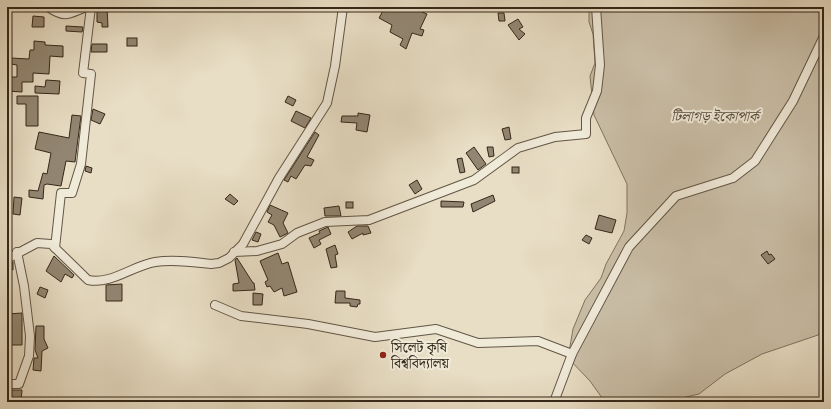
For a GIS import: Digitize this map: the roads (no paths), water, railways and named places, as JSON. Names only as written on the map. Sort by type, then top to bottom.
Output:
[{"type":"street","points":[[48,7],[58,14],[66,16],[86,7]]},
{"type":"street","points":[[55,248],[62,193],[72,193],[81,164],[91,74],[83,73],[90,7]]},
{"type":"street","points":[[7,259],[17,252],[37,243],[51,244],[88,280],[95,282],[110,279],[156,262],[219,263],[234,252],[243,244],[279,178],[327,103],[335,66],[343,7]]},
{"type":"street","points":[[234,252],[257,251],[282,244],[297,234],[325,222],[369,220],[474,180],[518,148],[555,137],[586,134],[586,118],[597,92],[600,65],[596,7]]},
{"type":"street","points":[[554,402],[572,354],[629,246],[676,196],[732,178],[755,162],[793,101],[824,36]]},
{"type":"street","points":[[7,384],[19,384],[29,356],[30,336],[24,286],[17,252]]},
{"type":"street","points":[[215,305],[241,316],[308,324],[375,337],[436,329],[478,343],[538,341],[572,354]]},
{"type":"place","name":"সিলেট কৃষি বিশ্ববিদ্যালয়","points":[[383,355]]},
{"type":"park label","name":"টিলাগড় ইকোপার্ক","points":[[715,116]]}]
